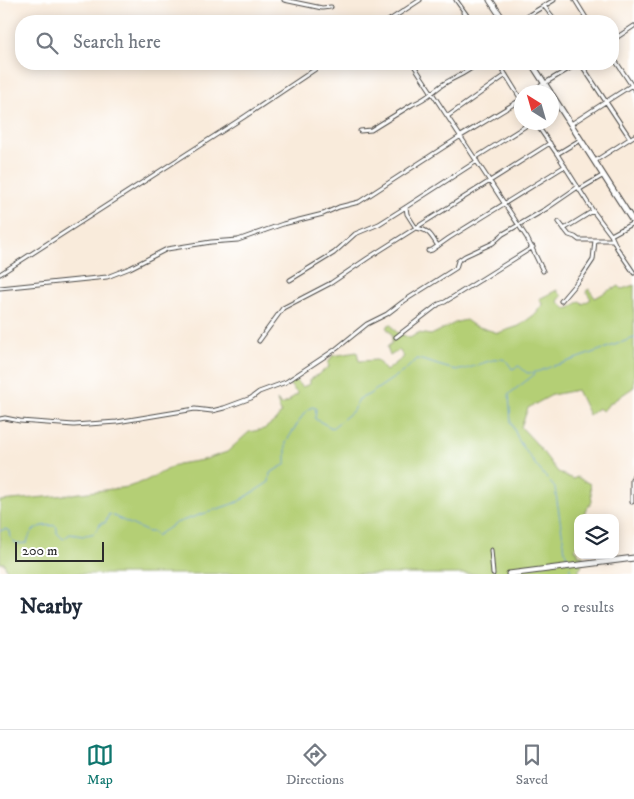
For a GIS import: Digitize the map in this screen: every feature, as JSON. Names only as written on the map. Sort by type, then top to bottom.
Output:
[{"type":"main road","points":[[490,0],[500,15]]},
{"type":"main road","points":[[536,70],[544,83]]},
{"type":"main road","points":[[559,106],[602,176],[634,223]]},
{"type":"main road","points":[[509,574],[634,558]]},
{"type":"street","points":[[284,0],[322,8],[331,6]]},
{"type":"street","points":[[397,15],[420,0]]},
{"type":"street","points":[[456,0],[467,15]]},
{"type":"street","points":[[529,15],[554,0]]},
{"type":"street","points":[[574,0],[584,15]]},
{"type":"street","points":[[544,6],[551,15]]},
{"type":"street","points":[[463,9],[464,15]]},
{"type":"street","points":[[619,36],[634,26]]},
{"type":"street","points":[[571,124],[633,87],[619,66]]},
{"type":"street","points":[[0,274],[244,118],[314,70]]},
{"type":"street","points":[[417,70],[533,247],[544,271]]},
{"type":"street","points":[[360,130],[372,130],[412,104],[420,102],[443,84],[470,70]]},
{"type":"street","points":[[503,70],[514,88]]},
{"type":"street","points":[[541,85],[567,70]]},
{"type":"street","points":[[585,70],[630,138]]},
{"type":"street","points":[[448,116],[506,75]]},
{"type":"street","points":[[0,288],[107,277],[130,268],[167,249],[238,240],[286,223],[323,214],[361,201],[514,104]]},
{"type":"street","points":[[290,280],[333,254],[355,234],[379,224],[406,208],[521,130]]},
{"type":"street","points":[[540,130],[611,235],[612,240],[634,273]]},
{"type":"street","points":[[594,161],[634,136]]},
{"type":"street","points":[[557,154],[580,140]]},
{"type":"street","points":[[259,341],[283,308],[331,283],[550,143]]},
{"type":"street","points":[[428,250],[431,251],[565,166]]},
{"type":"street","points":[[0,419],[74,425],[116,422],[195,409],[212,411],[252,397],[259,392],[286,382],[336,350],[367,324],[386,314],[456,268],[458,261],[465,256],[493,243],[503,234],[602,176]]},
{"type":"street","points":[[406,208],[407,214],[416,228],[428,232],[438,246]]},
{"type":"street","points":[[564,229],[593,211]]},
{"type":"street","points":[[559,222],[569,235],[575,236],[579,240],[612,240]]},
{"type":"street","points":[[611,235],[634,223]]},
{"type":"street","points":[[561,301],[593,260],[595,240]]},
{"type":"street","points":[[396,337],[439,304],[533,247]]},
{"type":"street","points":[[632,502],[632,480],[634,475]]},
{"type":"street","points":[[491,550],[493,574]]},
{"type":"green space","points":[[634,285],[634,387],[609,404],[603,411],[598,408],[589,415],[577,390],[552,395],[528,408],[521,427],[558,472],[573,479],[577,477],[590,484],[592,502],[584,514],[574,514],[574,559],[582,559],[579,574],[8,574],[4,563],[0,563],[0,501],[128,487],[145,481],[178,464],[203,460],[227,452],[249,432],[264,429],[275,421],[281,413],[277,400],[281,405],[290,401],[290,399],[298,394],[288,383],[295,380],[302,387],[310,384],[310,380],[329,367],[328,363],[332,356],[357,352],[359,361],[377,360],[386,371],[404,357],[399,350],[390,356],[387,347],[392,343],[392,335],[386,327],[390,324],[396,332],[410,338],[418,333],[431,335],[457,322],[466,320],[473,325],[498,333],[519,326],[538,312],[537,310],[543,305],[539,299],[557,290],[562,296],[558,301],[566,309],[580,301],[583,304],[591,299],[586,291],[589,289],[595,298],[619,286],[622,289]]},
{"type":"waterway","points":[[0,531],[5,529],[10,531],[11,539],[17,544],[27,543],[31,533],[41,526],[56,526],[57,533],[63,539],[70,534],[83,536],[94,533],[101,523],[105,523],[109,514],[148,532],[154,532],[156,536],[176,523],[238,502],[269,482],[270,473],[286,464],[286,442],[305,412],[312,407],[316,408],[315,419],[332,428],[352,412],[359,399],[404,371],[417,359],[459,370],[501,359],[505,360],[512,369],[519,366],[527,373],[532,373],[634,338]]},
{"type":"waterway","points":[[535,374],[509,394],[511,422],[519,441],[555,488],[565,551],[569,563]]},
{"type":"waterway","points":[[570,567],[570,574]]}]
